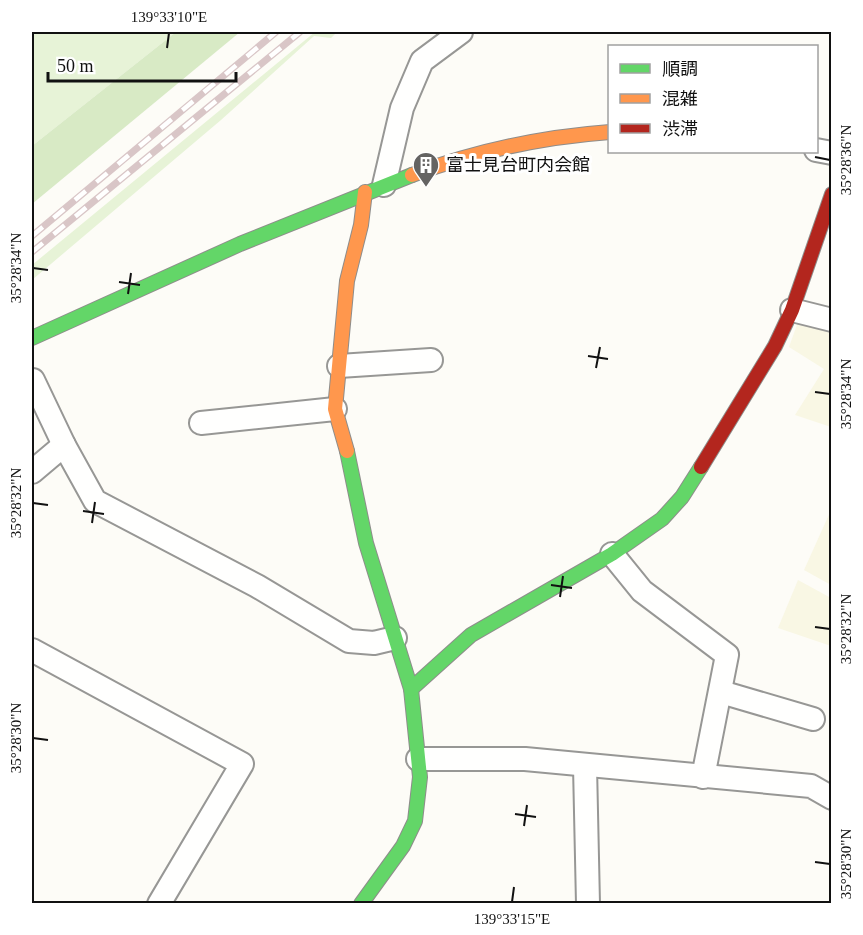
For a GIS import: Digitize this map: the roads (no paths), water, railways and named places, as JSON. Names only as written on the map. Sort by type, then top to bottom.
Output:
[{"type":"street","points":[[361,903],[403,846],[415,821],[419,797],[418,759],[411,689],[366,543],[350,456],[335,410],[347,282],[361,225],[402,108],[422,61],[461,32]]},
{"type":"street","points":[[32,338],[267,232],[375,188],[463,156],[507,144],[579,133],[608,132]]},
{"type":"street","points":[[411,689],[456,645],[612,554],[662,519],[682,496],[775,346],[792,310],[831,195]]},
{"type":"street","points":[[792,310],[831,320]]},
{"type":"street","points":[[339,366],[431,360]]},
{"type":"street","points":[[33,380],[64,446],[95,501],[257,586],[350,641],[374,643],[395,638]]},
{"type":"street","points":[[201,423],[335,410]]},
{"type":"street","points":[[32,472],[64,446]]},
{"type":"street","points":[[612,554],[642,591],[727,655],[703,777]]},
{"type":"street","points":[[32,650],[242,764],[159,903]]},
{"type":"street","points":[[721,692],[813,719]]},
{"type":"street","points":[[418,759],[525,759],[811,786],[831,798]]},
{"type":"street","points":[[585,766],[588,903]]},
{"type":"railway","points":[[32,236],[276,32]]},
{"type":"railway","points":[[32,252],[300,32]]},
{"type":"place","name":"富士見台町内会館","points":[[426,188]]}]
